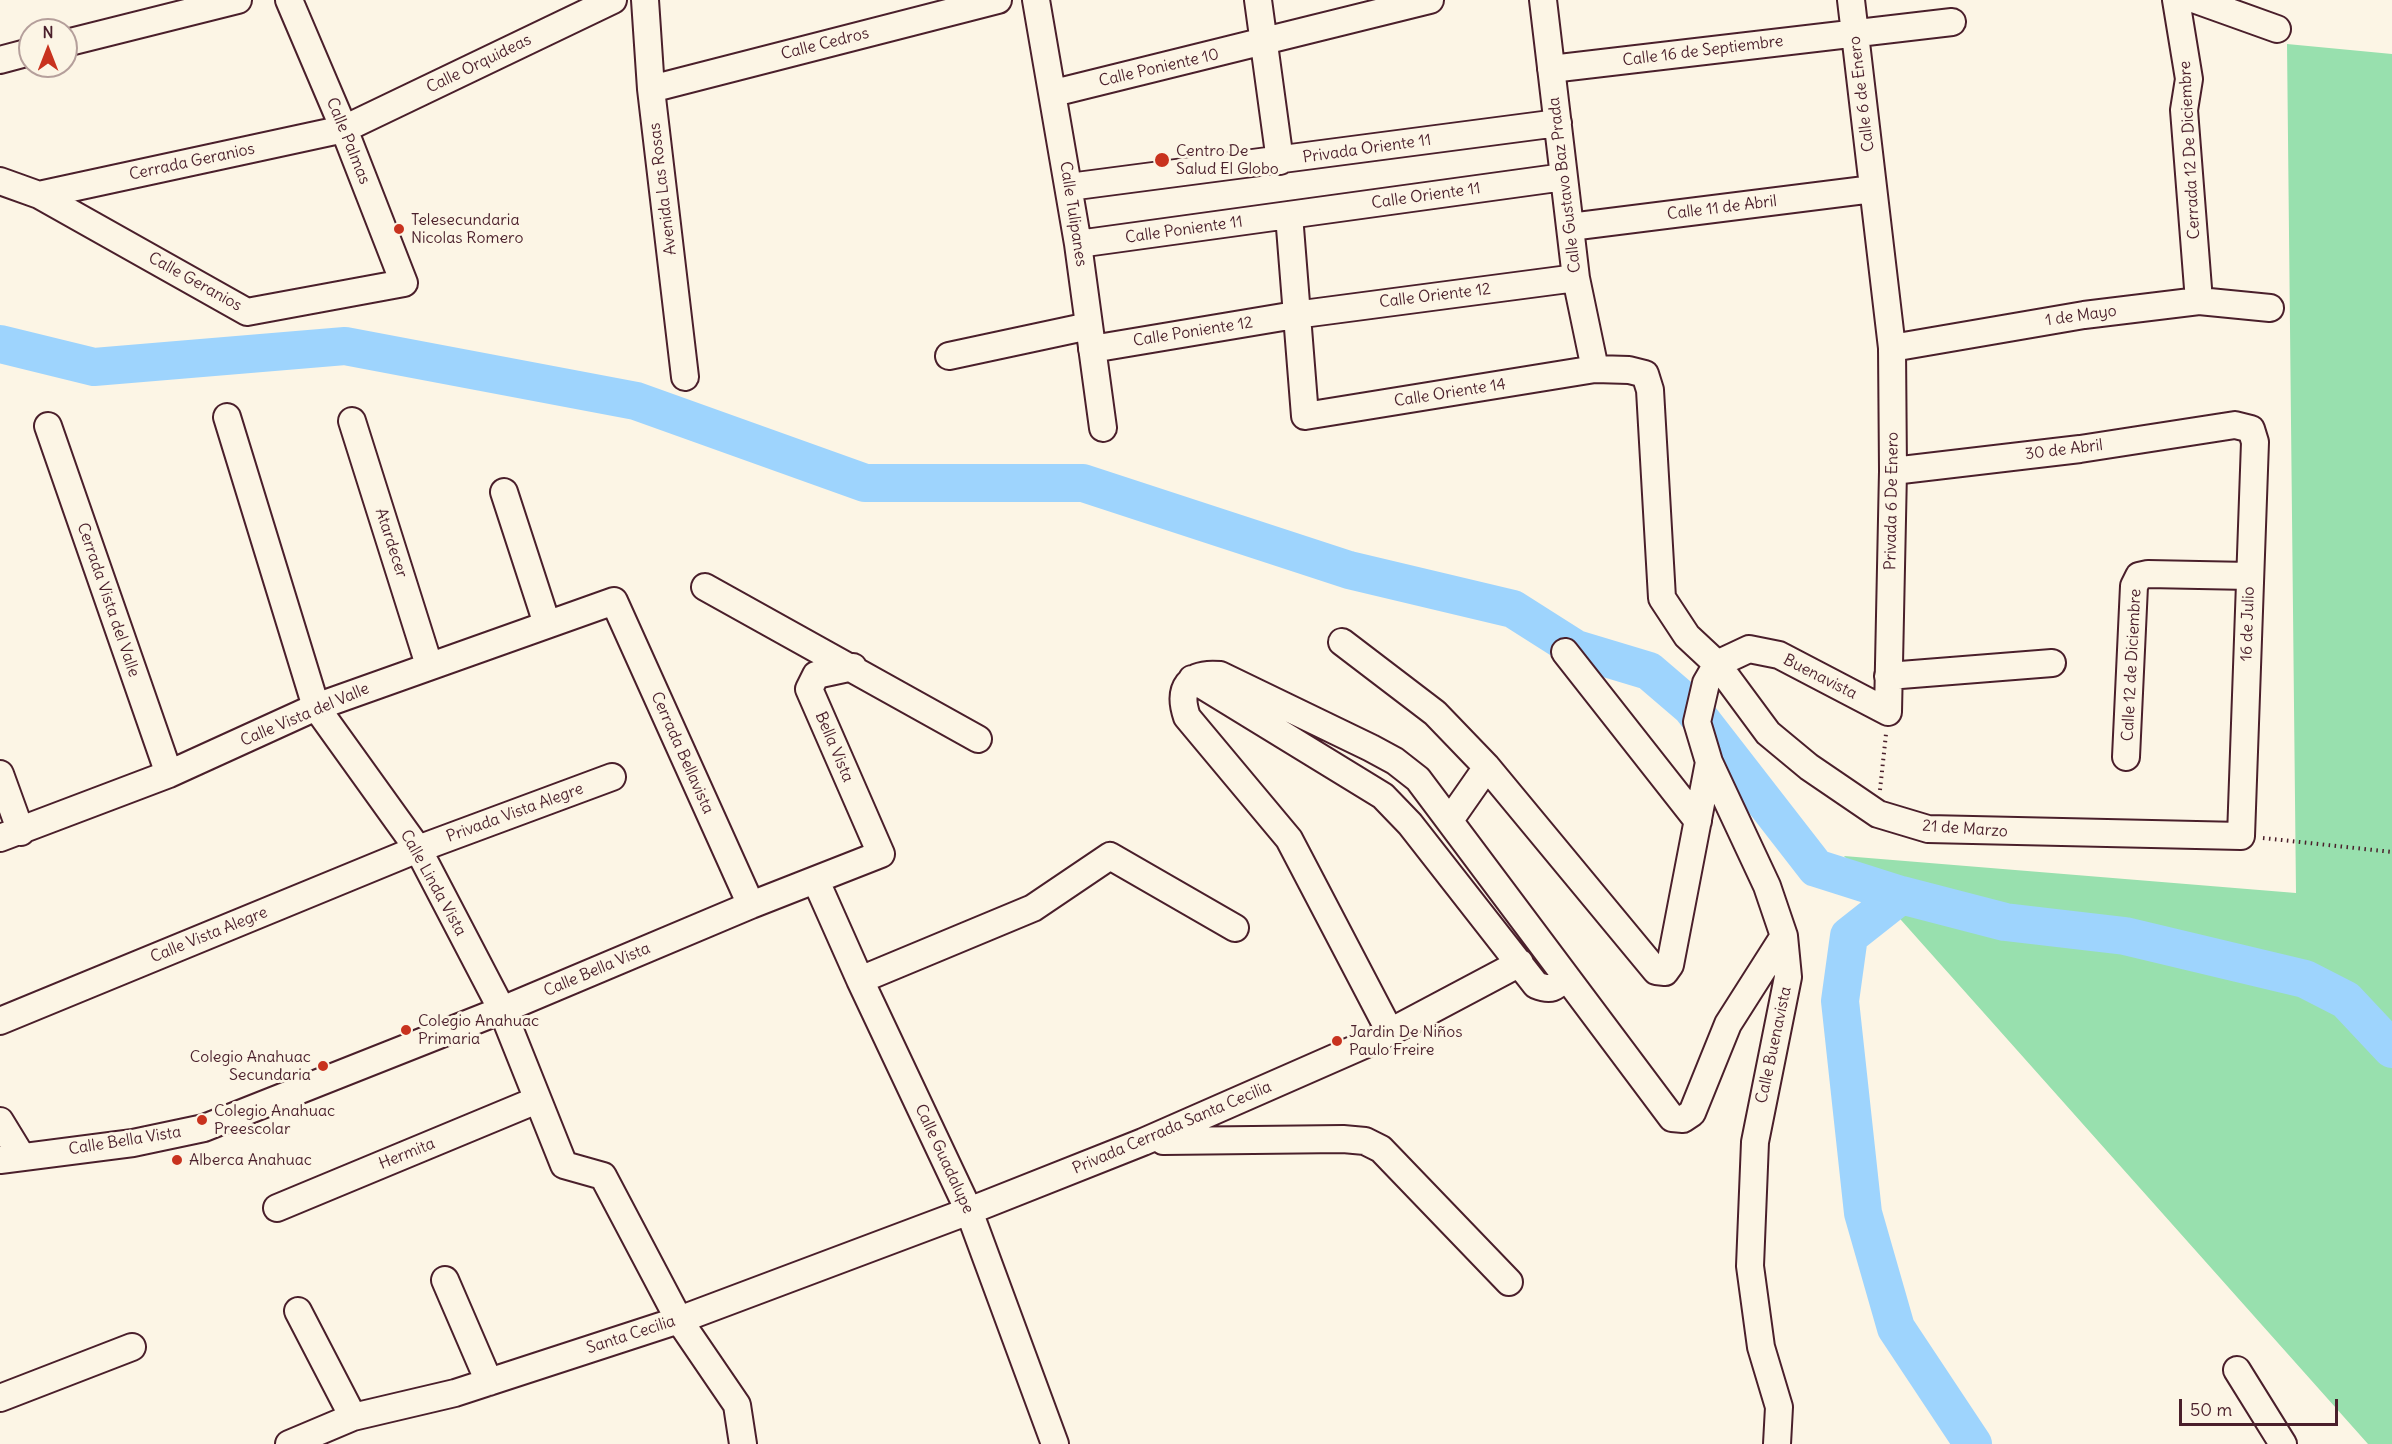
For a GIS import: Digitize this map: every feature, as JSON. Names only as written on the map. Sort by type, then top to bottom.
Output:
[{"type":"street","points":[[78,40],[238,0]]},
{"type":"street","name":"Calle Palmas","points":[[289,0],[344,129],[404,283]]},
{"type":"street","name":"Calle Orquideas","points":[[344,129],[613,0]]},
{"type":"street","name":"Avenida Las Rosas","points":[[645,0],[651,88],[685,377]]},
{"type":"street","name":"Calle Cedros","points":[[651,88],[999,0]]},
{"type":"street","name":"Calle Tulipanes","points":[[1036,0],[1054,93],[1078,244],[1103,428]]},
{"type":"street","points":[[1258,0],[1280,160]]},
{"type":"street","name":"Calle Poniente 10","points":[[1054,93],[1430,0]]},
{"type":"street","name":"Calle Gustavo Baz Prada","points":[[1543,0],[1576,278],[1595,369]]},
{"type":"street","name":"Calle 6 de Enero","points":[[1851,0],[1873,189]]},
{"type":"street","name":"Cerrada 12 De Diciembre","points":[[2176,0],[2189,79],[2184,110],[2199,301]]},
{"type":"street","points":[[2196,0],[2277,29]]},
{"type":"street","name":"Calle 16 de Septiembre","points":[[1551,69],[1952,22]]},
{"type":"street","points":[[0,60],[18,55]]},
{"type":"street","name":"Privada Oriente 11","points":[[1069,187],[1558,123]]},
{"type":"street","name":"Cerrada Geranios","points":[[39,195],[344,129]]},
{"type":"street","name":"Calle Oriente 11","points":[[1289,215],[1564,177]]},
{"type":"street","name":"Calle Geranios","points":[[0,181],[39,195],[247,312],[404,283]]},
{"type":"street","name":"Calle 11 de Abril","points":[[1570,227],[1873,189]]},
{"type":"street","name":"Privada 6 De Enero","points":[[1873,189],[1892,348],[1893,471],[1888,712]]},
{"type":"street","points":[[1289,215],[1295,315]]},
{"type":"street","name":"Calle Poniente 11","points":[[1078,244],[1289,215]]},
{"type":"street","name":"Calle Oriente 12","points":[[1295,315],[1576,278]]},
{"type":"street","name":"1 de Mayo","points":[[1892,348],[2084,315],[2199,301],[2270,308]]},
{"type":"street","name":"Calle Poniente 12","points":[[950,356],[1090,337],[1295,315]]},
{"type":"street","name":"Calle Oriente 14","points":[[1295,315],[1305,416],[1595,369],[1629,370],[1645,374],[1650,390],[1662,598],[1687,636],[1717,664]]},
{"type":"street","name":"Calle Linda Vista","points":[[227,417],[316,708],[418,849],[502,1010],[564,1165],[603,1176],[679,1320]]},
{"type":"street","name":"Atardecer","points":[[352,421],[429,665]]},
{"type":"street","name":"30 de Abril","points":[[1893,471],[2080,449],[2235,425]]},
{"type":"street","name":"16 de Julio","points":[[2235,425],[2251,429],[2255,442],[2241,836]]},
{"type":"street","name":"Cerrada Vista del Valle","points":[[48,426],[169,774]]},
{"type":"street","points":[[504,492],[547,624]]},
{"type":"street","name":"Calle 12 de Diciembre","points":[[2126,757],[2134,586],[2139,576],[2148,574],[2250,576]]},
{"type":"street","points":[[705,587],[853,667],[978,740]]},
{"type":"street","name":"Calle Vista del Valle","points":[[10,835],[169,774],[316,708],[429,665],[614,601]]},
{"type":"street","name":"Cerrada Bellavista","points":[[614,601],[751,905]]},
{"type":"street","points":[[1342,642],[1435,713],[1487,767],[1656,971],[1665,972],[1670,965],[1710,762]]},
{"type":"street","name":"Buenavista","points":[[1717,664],[1749,649],[1779,655],[1888,712]]},
{"type":"street","points":[[1565,652],[1698,821]]},
{"type":"street","points":[[1888,676],[2052,663]]},
{"type":"street","name":"Calle Buenavista","points":[[1717,664],[1706,688],[1697,722],[1710,762],[1767,886],[1784,936],[1788,977],[1775,1032],[1755,1142],[1750,1266],[1761,1347],[1779,1407],[1777,1444]]},
{"type":"street","name":"21 de Marzo","points":[[1717,664],[1768,733],[1809,767],[1878,814],[1928,830],[2241,836]]},
{"type":"street","name":"Bella Vista","points":[[853,667],[816,675],[809,689],[881,854]]},
{"type":"street","points":[[1382,1036],[1290,839],[1187,717],[1182,703],[1185,689],[1192,679],[1204,673],[1220,675],[1395,761],[1418,779],[1671,1118],[1683,1119],[1692,1113],[1728,1024],[1784,936]]},
{"type":"street","points":[[1192,679],[1383,796],[1410,824],[1536,985],[1546,989],[1555,988],[1566,977]]},
{"type":"street","points":[[1450,820],[1487,767]]},
{"type":"street","points":[[0,774],[10,835]]},
{"type":"street","name":"Privada Vista Alegre","points":[[418,849],[612,777]]},
{"type":"street","name":"Calle Vista Alegre","points":[[0,1021],[418,849]]},
{"type":"street","name":"Calle Bella Vista","points":[[11,1158],[133,1143],[204,1128],[502,1010],[751,905],[881,854]]},
{"type":"street","points":[[860,980],[1033,908],[1110,856],[1235,928]]},
{"type":"street","name":"Calle Guadalupe","points":[[816,881],[969,1211],[1055,1444]]},
{"type":"street","name":"Privada Cerrada Santa Cecilia","points":[[969,1211],[1143,1142],[1382,1036],[1520,963]]},
{"type":"street","name":"Hermita","points":[[277,1208],[537,1100]]},
{"type":"street","points":[[0,1120],[11,1158]]},
{"type":"street","points":[[1143,1142],[1196,1138],[1365,1141],[1381,1149],[1509,1282]]},
{"type":"street","name":"Santa Cecilia","points":[[289,1444],[353,1417],[455,1393],[679,1320],[969,1211]]},
{"type":"street","points":[[445,1280],[489,1382]]},
{"type":"street","points":[[298,1311],[353,1417]]},
{"type":"street","points":[[679,1320],[737,1405],[743,1444]]},
{"type":"street","points":[[0,1398],[132,1347]]},
{"type":"street","points":[[2237,1370],[2283,1444]]},
{"type":"path","points":[[1878,814],[1888,712]]},
{"type":"path","points":[[2241,836],[2392,852]]},
{"type":"green space","points":[[2287,44],[2392,54],[2392,1444],[2368,1444],[1844,856],[2296,893]]},
{"type":"waterway","points":[[0,344],[94,367],[345,346],[636,401],[865,483],[1083,483],[1349,570],[1513,609],[1576,649],[1649,671],[1691,707],[1816,868],[1901,895]]},
{"type":"waterway","points":[[1973,1444],[1896,1328],[1863,1213],[1840,1001],[1849,936],[1901,895],[2005,922],[2125,936],[2305,979],[2346,1000],[2392,1049]]},
{"type":"place","name":"Centro De Salud El Globo","points":[[1162,160]]},
{"type":"place","name":"Telesecundaria Nicolas Romero","points":[[399,229]]},
{"type":"place","name":"Colegio Anahuac Primaria","points":[[406,1030]]},
{"type":"place","name":"Jardin De Niños Paulo Freire","points":[[1337,1041]]},
{"type":"place","name":"Colegio Anahuac Secundaria","points":[[323,1066]]},
{"type":"place","name":"Colegio Anahuac Preescolar","points":[[202,1120]]},
{"type":"place","name":"Alberca Anahuac","points":[[177,1160]]}]
